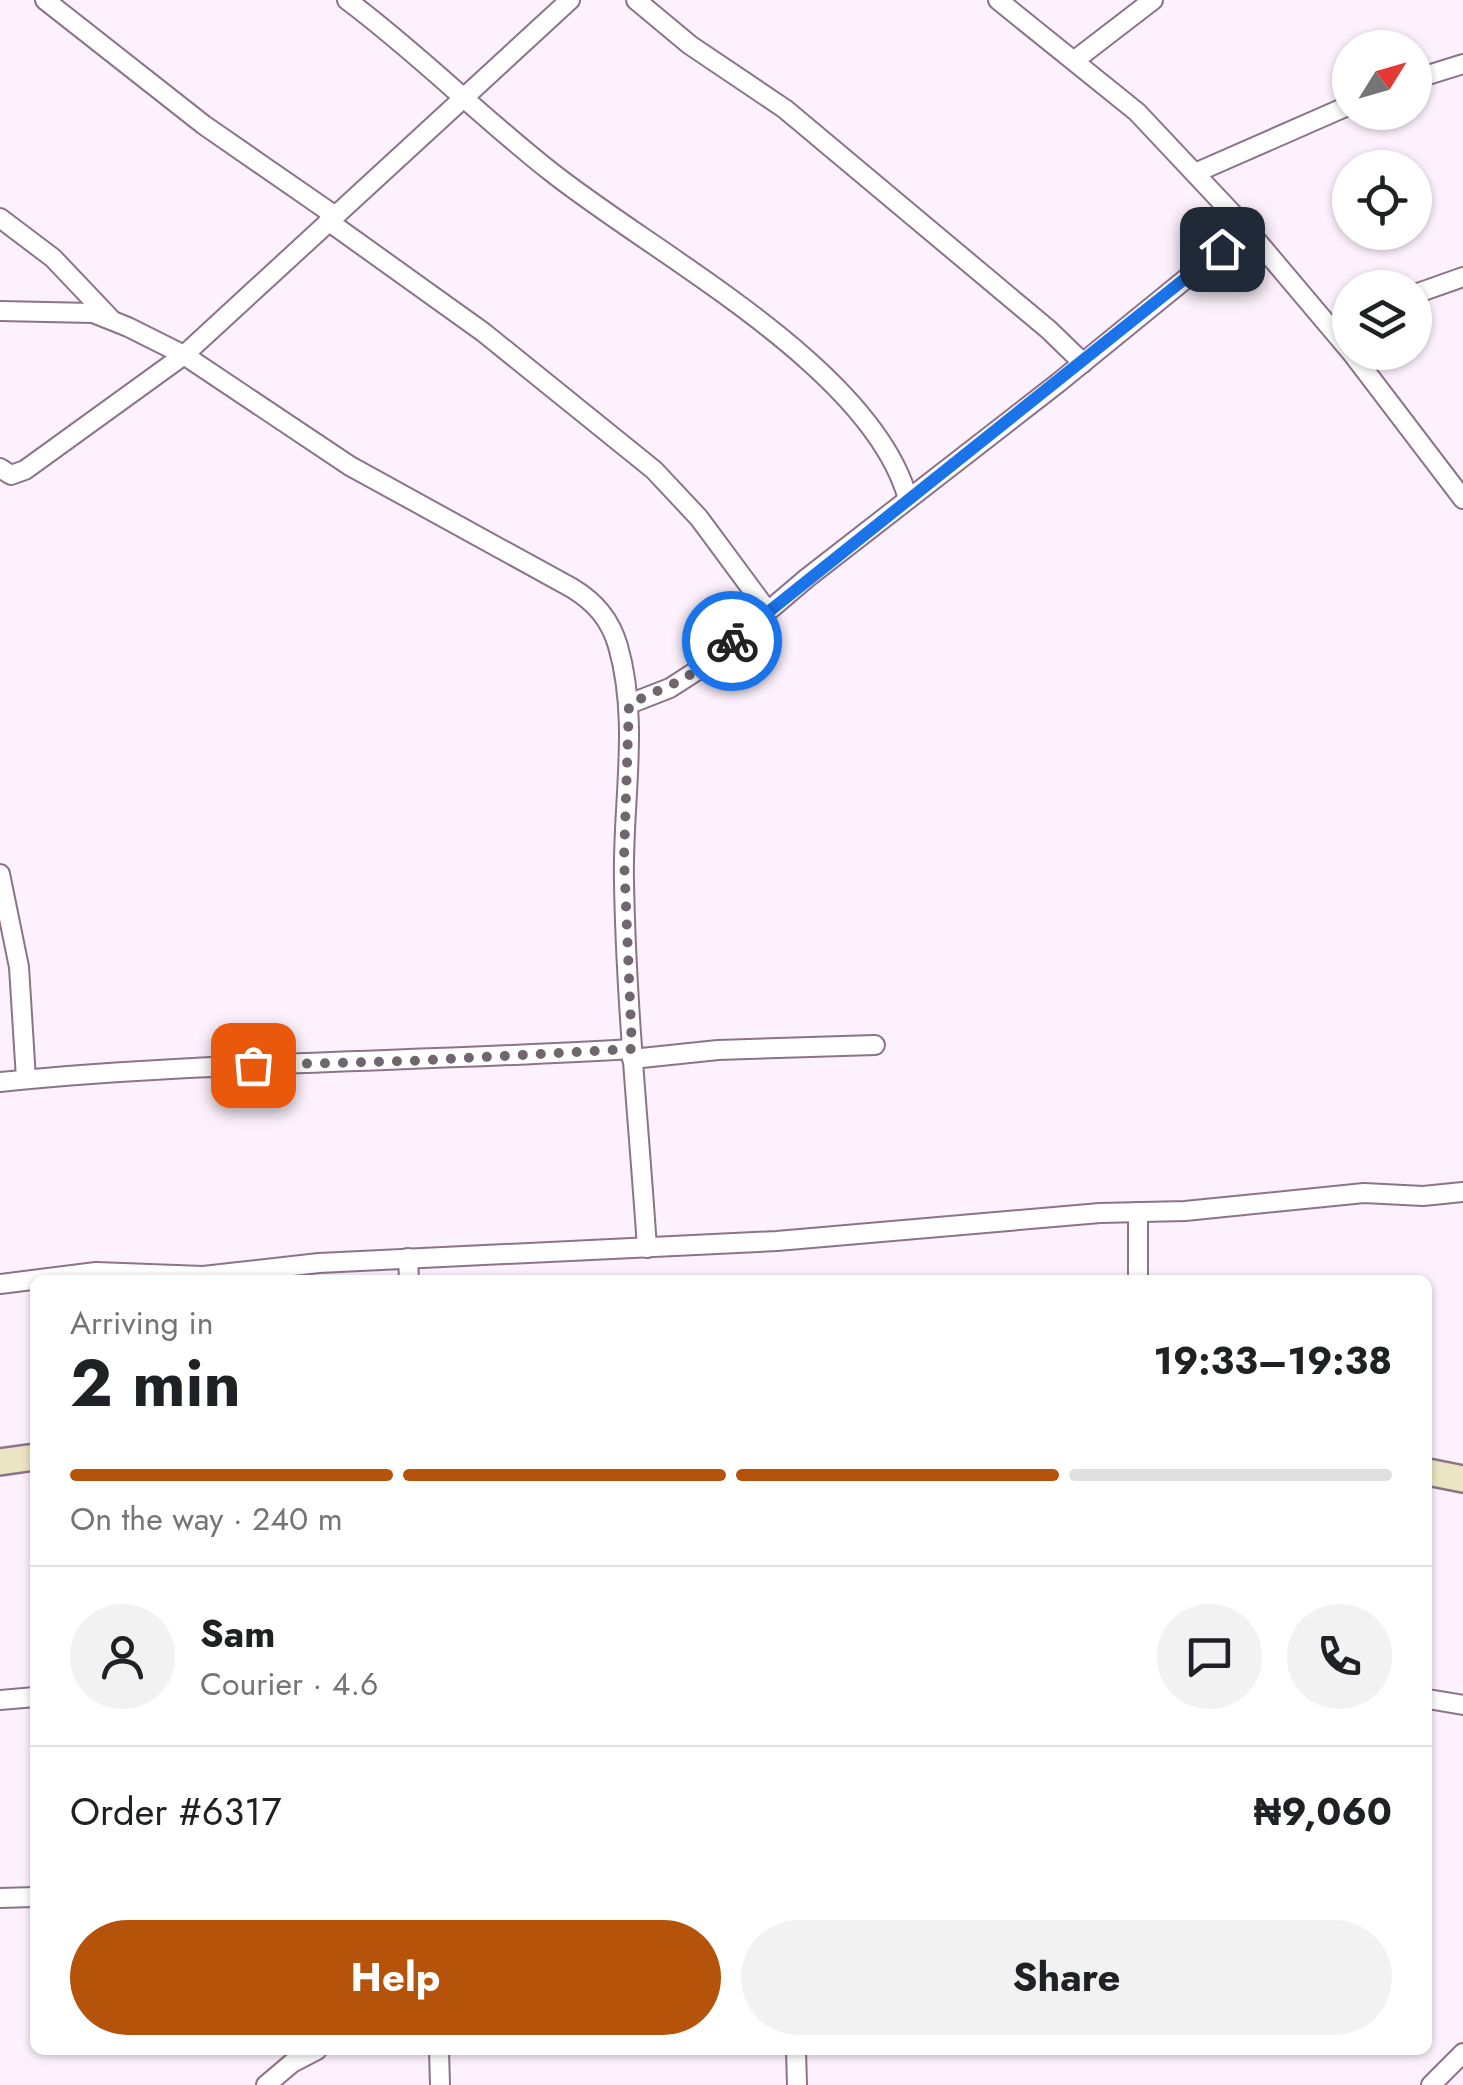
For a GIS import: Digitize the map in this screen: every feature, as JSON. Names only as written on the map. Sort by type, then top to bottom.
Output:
[{"type":"main road","points":[[0,1462],[30,1458]]},
{"type":"main road","points":[[1432,1473],[1463,1479]]},
{"type":"street","points":[[45,0],[483,332],[641,458],[699,518],[767,610]]},
{"type":"street","points":[[347,0],[411,49],[564,183],[733,303],[811,365],[877,437],[900,472],[908,499]]},
{"type":"street","points":[[0,468],[7,475],[20,473],[184,355],[570,0]]},
{"type":"street","points":[[636,0],[690,45],[785,110],[1049,330],[1083,363]]},
{"type":"street","points":[[998,0],[1137,112],[1332,326]]},
{"type":"street","points":[[1076,60],[1153,0]]},
{"type":"street","points":[[1432,74],[1463,64]]},
{"type":"street","points":[[1196,173],[1332,113]]},
{"type":"street","points":[[0,218],[53,258],[111,319]]},
{"type":"street","points":[[629,704],[686,678],[1247,229]]},
{"type":"street","points":[[1432,288],[1463,277]]},
{"type":"street","points":[[0,311],[73,311],[111,319],[184,355],[350,466],[586,596],[611,625],[629,704],[624,850],[632,1054],[648,1248]]},
{"type":"street","points":[[1369,370],[1457,481],[1463,499]]},
{"type":"street","points":[[0,874],[20,966],[26,1079]]},
{"type":"street","points":[[0,1082],[276,1063],[875,1045]]},
{"type":"street","points":[[211,1275],[319,1263],[648,1248],[1224,1207],[1364,1193],[1422,1196],[1463,1192]]},
{"type":"street","points":[[1138,1212],[1138,1275]]},
{"type":"street","points":[[408,1258],[409,1275]]},
{"type":"street","points":[[72,1275],[176,1275]]},
{"type":"street","points":[[0,1284],[30,1280]]},
{"type":"street","points":[[0,1700],[30,1697]]},
{"type":"street","points":[[1432,1699],[1463,1705]]},
{"type":"street","points":[[0,1898],[30,1897]]},
{"type":"street","points":[[1431,2085],[1463,2053]]},
{"type":"street","points":[[266,2085],[308,2055]]},
{"type":"street","points":[[440,2055],[440,2085]]},
{"type":"street","points":[[796,2055],[797,2085]]},
{"type":"way so far","points":[[253,1065],[632,1049],[624,858],[629,704],[670,688],[732,641]]},
{"type":"route","points":[[732,641],[1222,249]]}]
